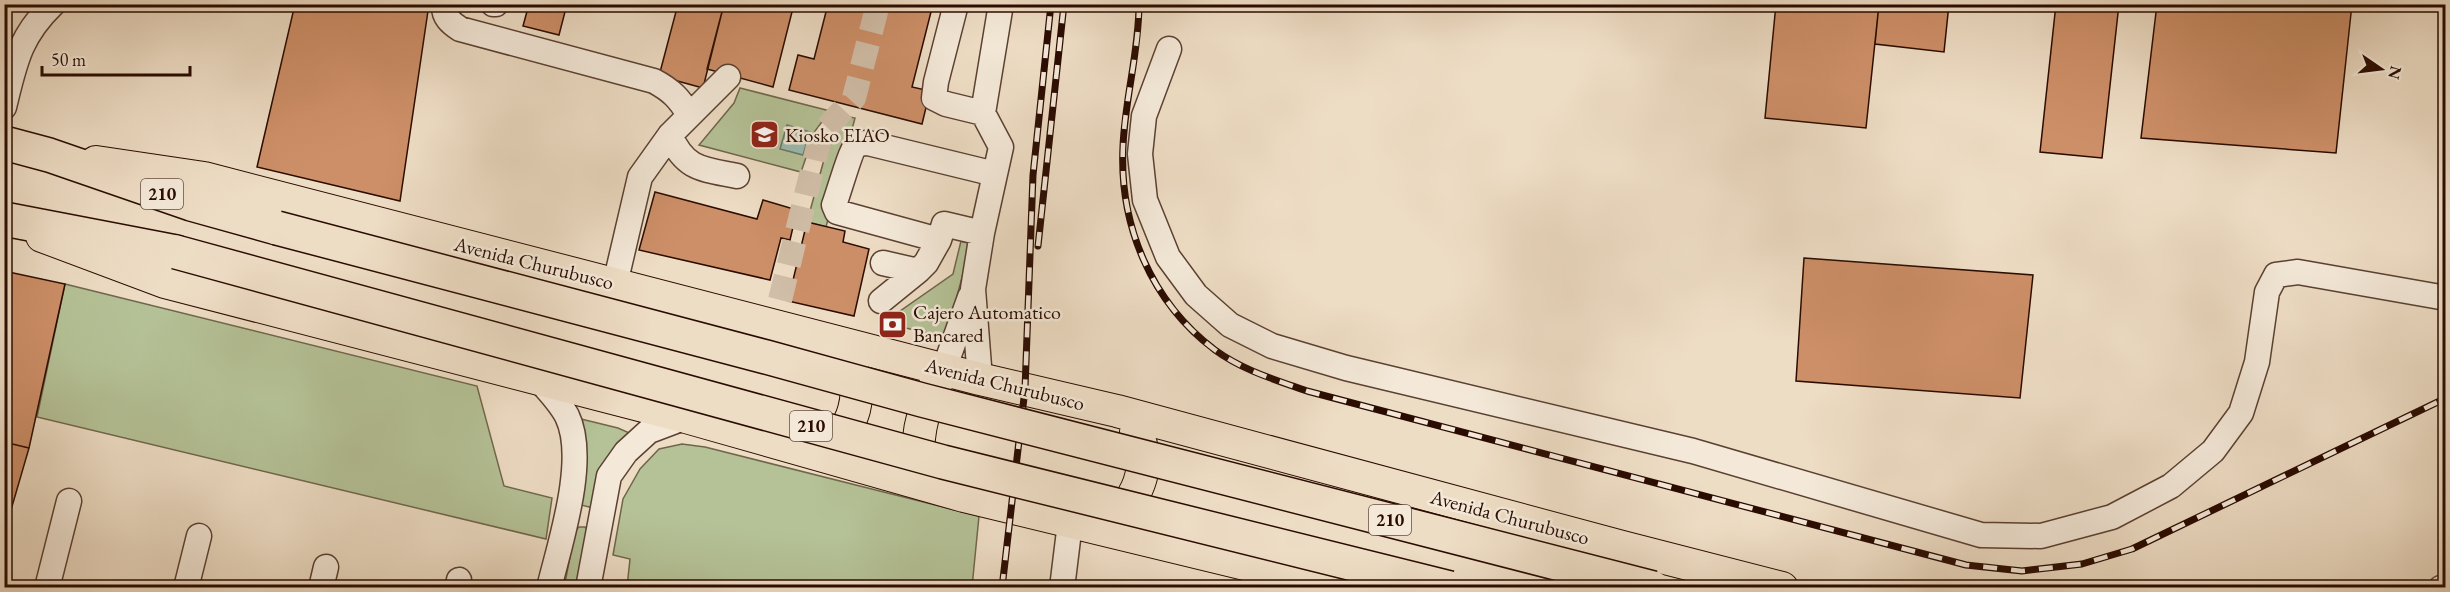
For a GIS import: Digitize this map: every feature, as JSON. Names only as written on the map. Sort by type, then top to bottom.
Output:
[{"type":"highway","name":"Avenida Churubusco","points":[[4,143],[49,155],[191,204],[277,228],[922,400],[1653,588]]},
{"type":"highway","name":"210","points":[[4,220],[176,252],[977,471],[1450,588]]},
{"type":"main road","name":"Avenida Churubusco","points":[[49,155],[204,178],[980,379],[1117,411],[1782,588]]},
{"type":"main road","points":[[4,220],[165,282],[536,377],[1080,525],[1344,588]]},
{"type":"main road","points":[[811,452],[830,445],[845,431],[856,406],[857,381],[849,363],[834,341]]},
{"type":"main road","points":[[924,484],[918,466],[921,429],[929,399],[944,369]]},
{"type":"main road","points":[[1080,525],[1110,518],[1130,501],[1140,483],[1143,465],[1142,442],[1135,429],[1117,411]]},
{"type":"street","points":[[4,107],[17,54],[36,21],[53,4]]},
{"type":"street","points":[[444,4],[449,21],[460,30],[654,81],[669,89],[681,100],[689,115]]},
{"type":"street","points":[[956,4],[936,81],[934,98],[946,104],[983,113]]},
{"type":"street","points":[[944,369],[973,289],[982,232],[1000,147],[983,113],[1001,4]]},
{"type":"street","points":[[1169,49],[1144,116],[1140,154],[1144,200],[1168,257],[1196,295],[1230,326],[1272,346],[1346,368],[1693,451],[1981,535],[2041,536],[2112,517],[2171,486],[2213,451],[2241,413],[2257,362],[2267,292],[2276,275],[2298,272],[2445,298]]},
{"type":"street","points":[[615,284],[640,177],[670,135],[728,77]]},
{"type":"street","points":[[670,135],[683,158],[692,165],[737,176]]},
{"type":"street","points":[[939,240],[837,212],[834,205],[854,148],[859,143],[868,143],[995,174]]},
{"type":"street","points":[[881,301],[926,263],[939,240],[944,224],[982,232]]},
{"type":"street","points":[[884,263],[918,271]]},
{"type":"street","points":[[973,289],[980,379]]},
{"type":"street","points":[[536,377],[568,417],[575,443],[574,474],[568,509],[549,588]]},
{"type":"street","points":[[588,588],[609,476],[626,452],[649,431],[686,417]]},
{"type":"street","points":[[47,588],[69,501]]},
{"type":"street","points":[[568,509],[602,516]]},
{"type":"street","points":[[1062,588],[1080,525]]},
{"type":"street","points":[[186,588],[199,536]]},
{"type":"street","points":[[2441,588],[2445,585]]},
{"type":"green space","points":[[740,88],[830,111],[815,131],[801,172],[699,145],[734,103]]},
{"type":"green space","points":[[849,117],[855,118],[826,227],[807,222],[831,134]]},
{"type":"green space","points":[[961,241],[971,244],[946,337],[883,323],[953,274]]},
{"type":"green space","points":[[65,284],[477,386],[504,486],[552,498],[546,539],[37,417]]},
{"type":"green space","points":[[577,418],[618,428],[634,435],[594,506],[589,507],[581,505]]},
{"type":"green space","points":[[682,444],[705,447],[979,516],[972,587],[627,587],[630,559],[613,555],[623,499],[640,469],[659,449]]},
{"type":"green space","points":[[579,527],[585,527],[590,533],[577,587],[564,588],[575,531]]},
{"type":"water","points":[[787,125],[810,132],[803,155],[780,149]]},
{"type":"building","points":[[295,4],[429,4],[400,201],[257,167]]},
{"type":"building","points":[[529,4],[567,4],[559,35],[523,26]]},
{"type":"building","points":[[678,4],[724,4],[703,88],[659,76]]},
{"type":"building","points":[[724,4],[794,4],[773,87],[707,69]]},
{"type":"building","points":[[828,4],[933,4],[912,87],[930,91],[922,124],[789,90],[798,55],[814,59]]},
{"type":"building","points":[[1776,4],[1879,4],[1866,128],[1765,118]]},
{"type":"building","points":[[1879,4],[1949,4],[1944,52],[1875,44]]},
{"type":"building","points":[[2056,4],[2119,4],[2102,158],[2040,152]]},
{"type":"building","points":[[2157,4],[2352,4],[2336,153],[2141,138]]},
{"type":"building","points":[[655,192],[757,219],[763,200],[797,210],[790,240],[781,238],[770,280],[639,250]]},
{"type":"building","points":[[807,222],[845,231],[843,242],[869,249],[854,316],[788,301]]},
{"type":"building","points":[[1804,258],[2033,275],[2020,398],[1796,381]]},
{"type":"building","points":[[4,271],[65,284],[29,448],[4,442]]},
{"type":"building","name":"Cajero Automatico Bancared","points":[[889,317],[898,319],[895,331],[885,330]]},
{"type":"building","points":[[4,442],[29,448],[4,534]]},
{"type":"tunnel","points":[[780,300],[821,134],[854,98],[878,4]]},
{"type":"railway","points":[[1002,588],[1025,389],[1033,175],[1051,4]]},
{"type":"railway","points":[[1038,246],[1064,4]]},
{"type":"railway","points":[[1139,4],[1137,40],[1124,128],[1123,175],[1133,233],[1144,260],[1173,309],[1215,350],[1248,369],[1307,391],[1966,565],[2022,571],[2082,564],[2132,549],[2446,398]]},
{"type":"place","name":"Kiosko EIAO","points":[[764,135]]},
{"type":"place","name":"Cajero Automatico Bancared","points":[[892,324]]}]
